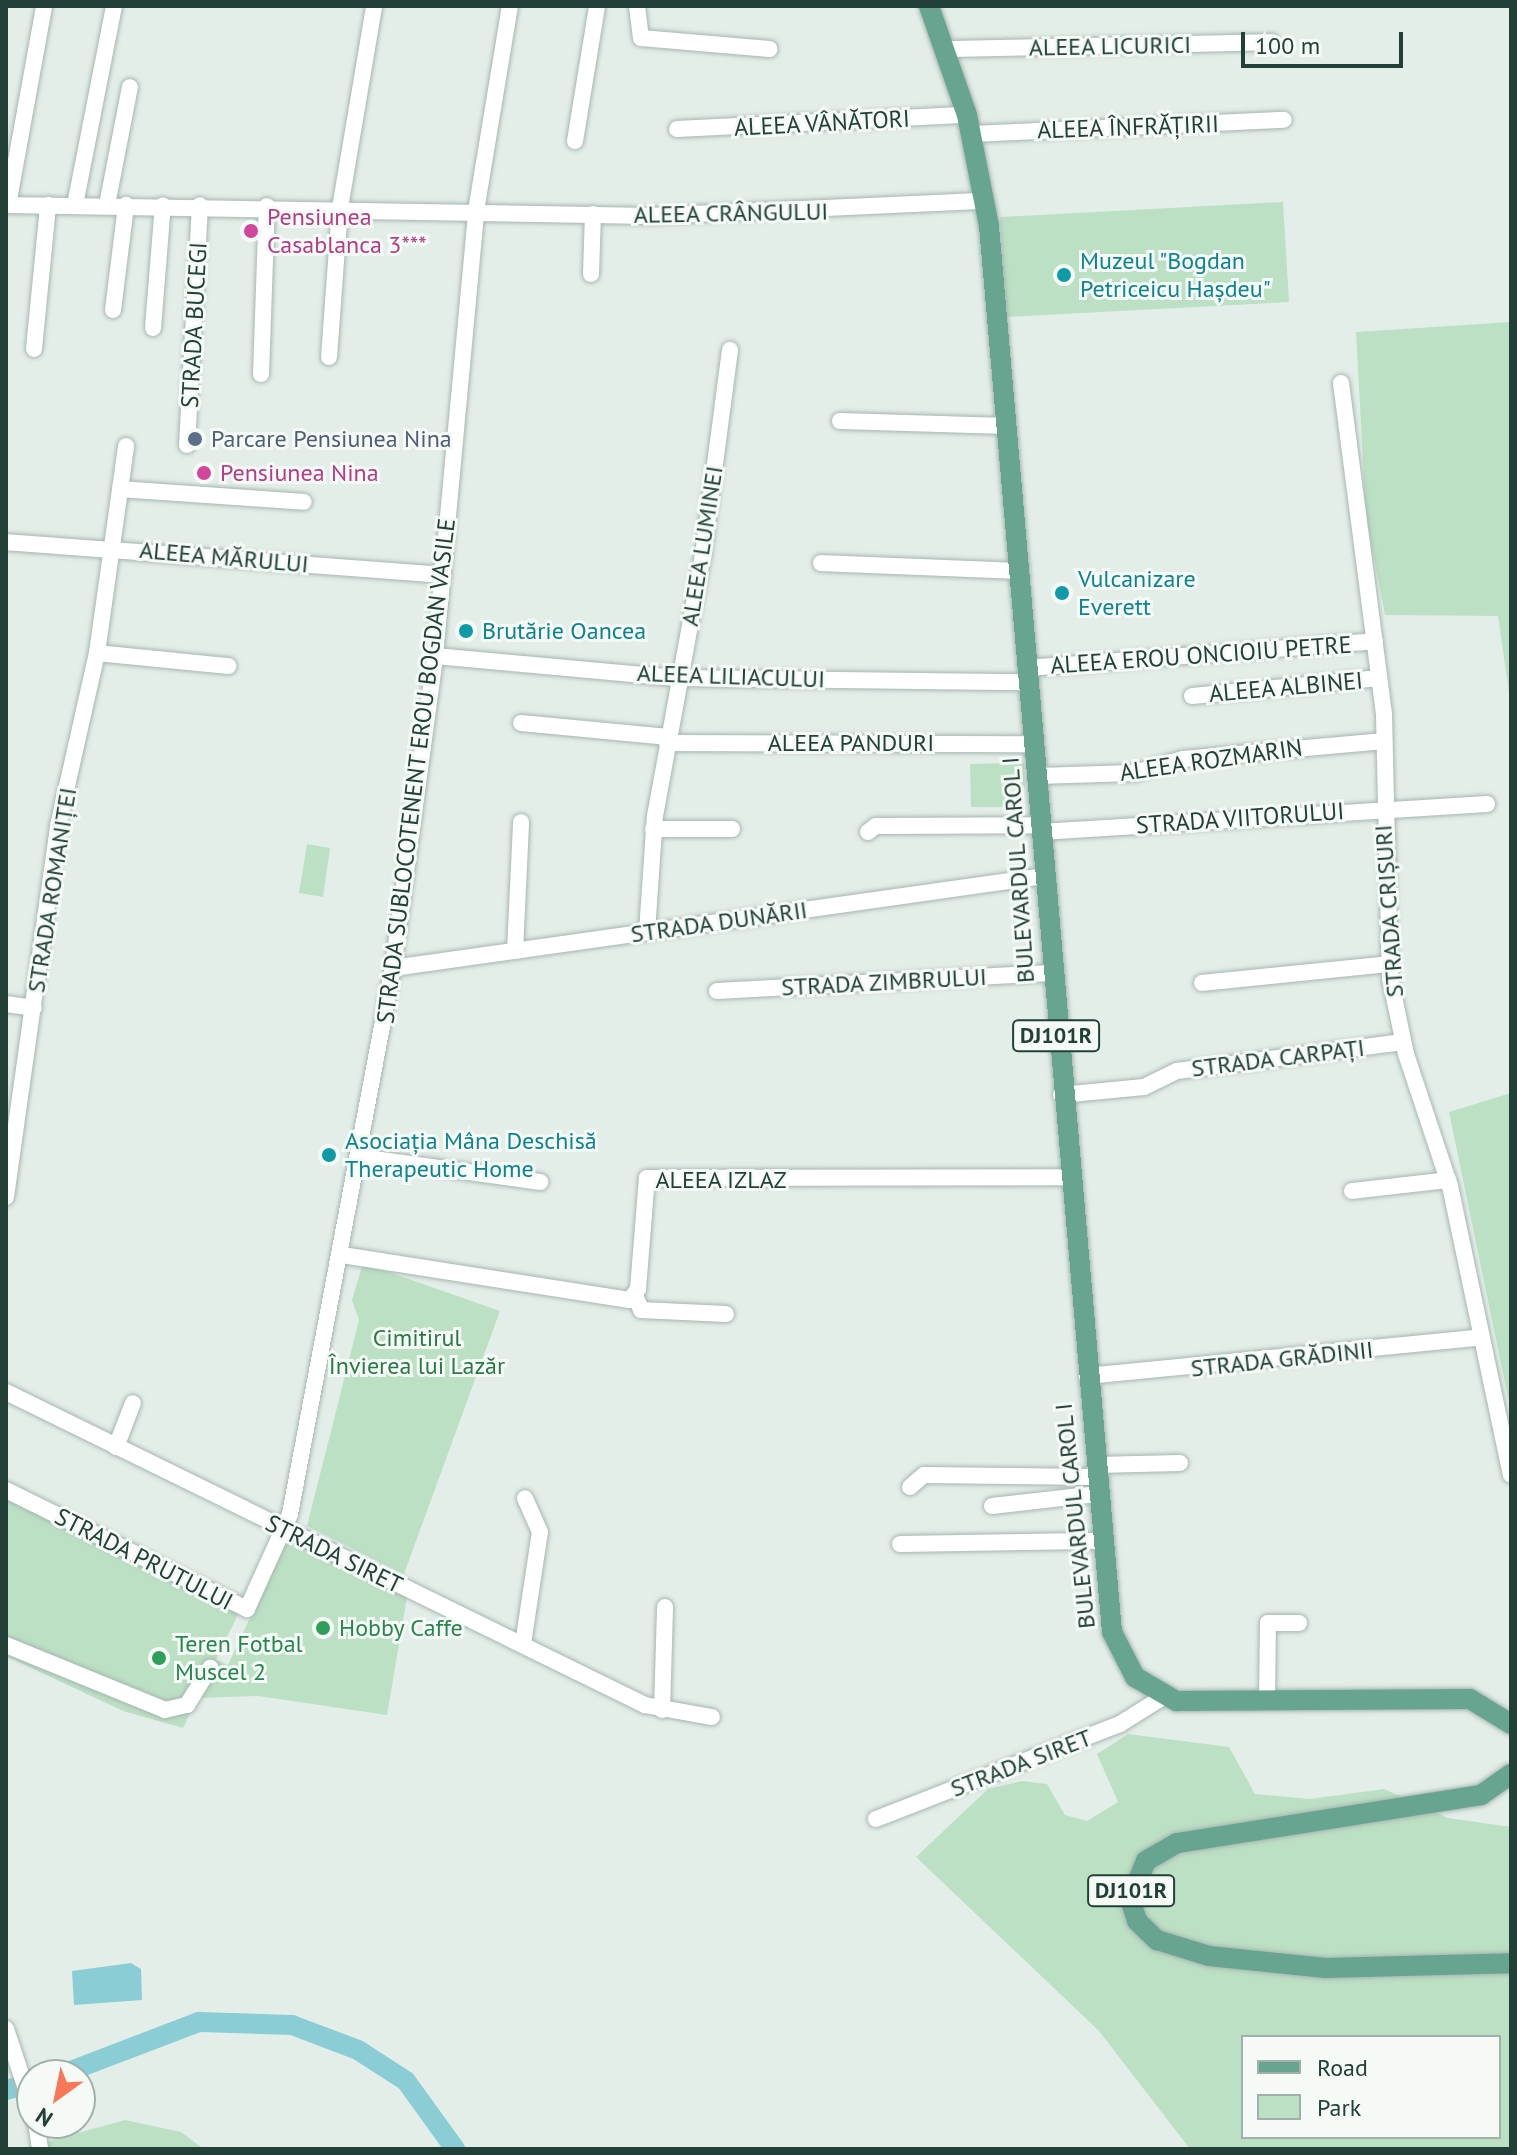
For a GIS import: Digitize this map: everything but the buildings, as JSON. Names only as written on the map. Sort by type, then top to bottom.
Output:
[{"type":"main road","name":"BULEVARDUL CAROL I","points":[[929,6],[948,49],[969,124],[985,201],[1101,1541],[1117,1646],[1135,1677],[1163,1697]]},
{"type":"main road","points":[[1163,1697],[1267,1702],[1470,1699],[1511,1724]]},
{"type":"main road","name":"DJ101R","points":[[1511,1774],[1481,1795],[1177,1843],[1146,1861],[1130,1899],[1137,1921],[1157,1940],[1209,1956],[1325,1968],[1511,1963]]},
{"type":"street","points":[[7,205],[44,6]]},
{"type":"street","points":[[75,205],[114,6]]},
{"type":"street","points":[[329,357],[340,208],[374,6]]},
{"type":"street","name":"STRADA SUBLOCOTENENT EROU BOGDAN VASILE","points":[[283,1530],[342,1255],[393,968],[435,656],[476,211],[510,6]]},
{"type":"street","points":[[575,141],[597,6]]},
{"type":"street","points":[[637,6],[641,38],[770,49]]},
{"type":"street","name":"ALEEA LICURICI","points":[[948,49],[1272,42]]},
{"type":"street","points":[[107,205],[130,87]]},
{"type":"street","name":"ALEEA ÎNFRĂȚIRII","points":[[969,124],[1284,120]]},
{"type":"street","name":"ALEEA VÂNĂTORI","points":[[677,129],[969,124]]},
{"type":"street","name":"ALEEA CRÂNGULUI","points":[[476,211],[818,213],[985,201]]},
{"type":"street","name":"STRADA BUCEGI","points":[[7,205],[200,205],[476,211]]},
{"type":"street","points":[[34,349],[48,205]]},
{"type":"street","points":[[113,310],[126,205]]},
{"type":"street","points":[[153,328],[163,205]]},
{"type":"street","name":"STRADA BUCEGI","points":[[187,445],[200,205]]},
{"type":"street","points":[[261,374],[267,206]]},
{"type":"street","points":[[591,274],[593,214]]},
{"type":"street","name":"ALEEA LUMINEI","points":[[647,932],[653,829],[730,350]]},
{"type":"street","name":"STRADA CRIȘURI","points":[[1341,383],[1379,678],[1384,741],[1381,808],[1390,964],[1403,1042],[1448,1180],[1477,1338],[1511,1475]]},
{"type":"street","points":[[840,421],[1006,426]]},
{"type":"street","name":"STRADA ROMANIȚEI","points":[[6,1197],[58,826],[97,653],[126,446]]},
{"type":"street","points":[[120,489],[304,502]]},
{"type":"street","name":"ALEEA MĂRULUI","points":[[6,542],[443,575]]},
{"type":"street","points":[[821,563],[1018,571]]},
{"type":"street","name":"ALEEA EROU ONCIOIU PETRE","points":[[1027,675],[1375,641]]},
{"type":"street","points":[[97,653],[228,666]]},
{"type":"street","name":"ALEEA LILIACULUI","points":[[435,656],[679,678],[1027,675]]},
{"type":"street","name":"ALEEA ALBINEI","points":[[1192,696],[1379,678]]},
{"type":"street","name":"ALEEA PANDURI","points":[[521,723],[668,740],[1034,744]]},
{"type":"street","name":"ALEEA ROZMARIN","points":[[1037,776],[1144,772],[1183,759],[1384,741]]},
{"type":"street","name":"STRADA VIITORULUI","points":[[868,832],[876,826],[1041,829],[1487,804]]},
{"type":"street","points":[[515,951],[521,822]]},
{"type":"street","points":[[653,829],[732,829]]},
{"type":"street","name":"STRADA DUNĂRII","points":[[393,968],[1044,876]]},
{"type":"street","points":[[1202,983],[1390,964]]},
{"type":"street","name":"STRADA ZIMBRULUI","points":[[717,991],[1051,973]]},
{"type":"street","points":[[6,1004],[34,1008]]},
{"type":"street","name":"STRADA CARPAȚI","points":[[1061,1095],[1144,1087],[1177,1071],[1403,1042]]},
{"type":"street","points":[[360,1157],[540,1182]]},
{"type":"street","name":"ALEEA IZLAZ","points":[[635,1295],[647,1178],[1068,1177]]},
{"type":"street","points":[[1352,1191],[1448,1180]]},
{"type":"street","points":[[342,1255],[623,1300],[635,1295],[641,1310],[726,1314]]},
{"type":"street","name":"STRADA GRĂDINII","points":[[1087,1376],[1477,1338]]},
{"type":"street","name":"STRADA SIRET","points":[[6,1392],[283,1530],[662,1710],[712,1717]]},
{"type":"street","points":[[116,1447],[133,1403]]},
{"type":"street","points":[[992,1506],[1096,1478],[1180,1463]]},
{"type":"street","points":[[910,1487],[924,1475],[1096,1478]]},
{"type":"street","name":"STRADA PRUTULUI","points":[[7,1494],[247,1609],[283,1530]]},
{"type":"street","points":[[523,1644],[540,1532],[525,1498]]},
{"type":"street","points":[[900,1544],[1101,1541]]},
{"type":"street","points":[[662,1710],[665,1607]]},
{"type":"street","points":[[1267,1702],[1268,1623],[1299,1623]]},
{"type":"street","points":[[6,1645],[165,1710],[187,1705],[210,1668]]},
{"type":"street","name":"STRADA SIRET","points":[[876,1819],[1120,1724],[1163,1697]]},
{"type":"street","points":[[6,2029],[19,2059]]},
{"type":"green space","points":[[1283,202],[1289,302],[1005,317],[1000,217]]},
{"type":"green space","points":[[1511,322],[1511,706],[1498,616],[1385,615],[1366,517],[1356,332]]},
{"type":"green space","points":[[1024,763],[1025,787],[1005,787],[1005,807],[971,807],[970,764]]},
{"type":"green space","points":[[307,844],[330,848],[323,897],[299,893]]},
{"type":"green space","points":[[1511,1093],[1511,1412],[1449,1112]]},
{"type":"green space","name":"Cimitirul Învierea lui Lazăr","points":[[363,1263],[500,1311],[404,1574],[307,1526],[359,1320],[352,1300]]},
{"type":"green space","points":[[6,1491],[241,1608],[183,1728],[123,1711],[6,1656]]},
{"type":"green space","name":"Hobby Caffe","points":[[287,1538],[407,1597],[387,1715],[258,1696],[199,1698],[217,1660],[228,1665]]},
{"type":"green space","points":[[1128,1734],[1229,1747],[1255,1794],[1310,1799],[1384,1789],[1448,1818],[1511,1827],[1511,2149],[1190,2149],[1099,2031],[916,1857],[988,1789],[1022,1781],[1047,1784],[1065,1815],[1087,1821],[1118,1802],[1097,1754]]},
{"type":"green space","points":[[125,2120],[181,2132],[204,2149],[20,2149],[56,2139],[96,2139],[96,2128]]},
{"type":"water","points":[[131,1963],[141,1969],[142,2000],[74,2005],[72,1971]]},
{"type":"waterway","points":[[96,2061],[199,2022],[292,2025],[358,2050],[406,2081],[455,2149]]},
{"type":"waterway","points":[[6,2090],[16,2087]]},
{"type":"place","name":"Pensiunea Casablanca 3***","points":[[251,231]]},
{"type":"place","name":"Muzeul \"Bogdan Petriceicu Hașdeu\"","points":[[1064,275]]},
{"type":"place","name":"Parcare Pensiunea Nina","points":[[195,439]]},
{"type":"place","name":"Pensiunea Nina","points":[[204,473]]},
{"type":"place","name":"Vulcanizare Everett","points":[[1062,593]]},
{"type":"place","name":"Brutărie Oancea","points":[[466,631]]},
{"type":"place","name":"Asociația Mâna Deschisă Therapeutic Home","points":[[329,1155]]},
{"type":"place","name":"Hobby Caffe","points":[[323,1628]]},
{"type":"place","name":"Teren Fotbal Muscel 2","points":[[159,1658]]}]
